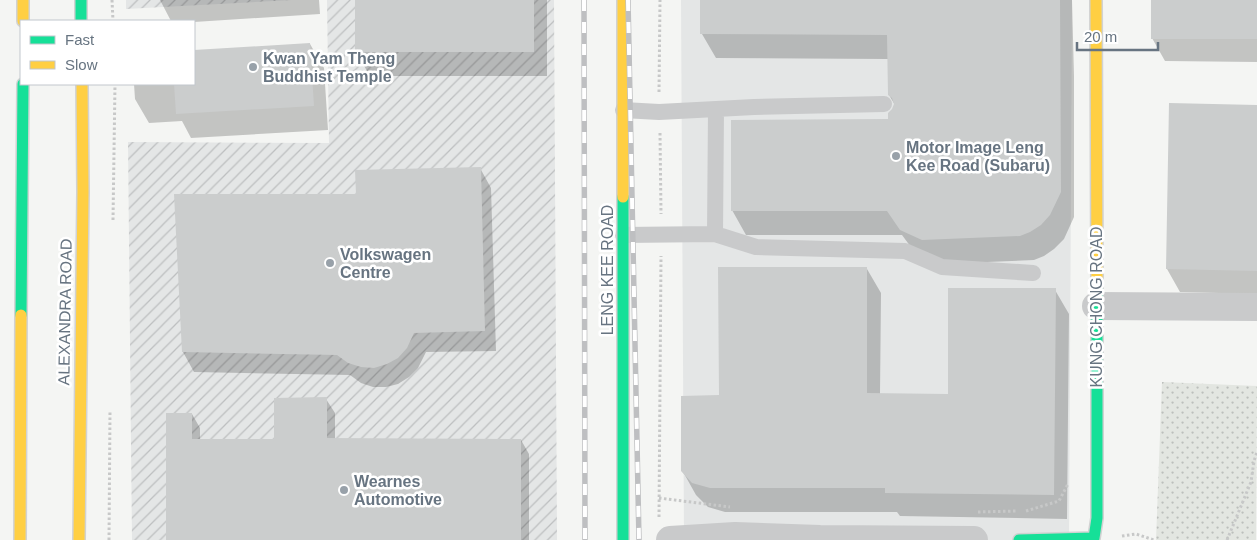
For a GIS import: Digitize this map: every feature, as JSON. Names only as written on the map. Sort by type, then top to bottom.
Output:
[{"type":"street","points":[[23,0],[23,20]]},
{"type":"street","points":[[81,0],[81,20]]},
{"type":"street","name":"LENG KEE ROAD","points":[[623,0],[623,540]]},
{"type":"street","name":"KUNG CHONG ROAD","points":[[1094,538],[1097,518],[1096,0]]},
{"type":"street","points":[[20,540],[23,85]]},
{"type":"street","name":"ALEXANDRA ROAD","points":[[79,540],[83,192],[82,85]]},
{"type":"street","points":[[1096,306],[1257,307]]},
{"type":"street","points":[[665,532],[820,539],[974,540]]},
{"type":"street","points":[[1019,540],[1094,538]]},
{"type":"lane","points":[[623,110],[660,112],[884,104]]},
{"type":"lane","points":[[715,234],[716,110]]},
{"type":"lane","points":[[623,236],[715,234],[756,247],[905,251],[942,267],[1033,273]]},
{"type":"path","points":[[112,0],[113,20]]},
{"type":"path","points":[[660,0],[659,498],[665,532]]},
{"type":"path","points":[[1228,540],[1251,482],[1257,452]]},
{"type":"path","points":[[975,512],[1025,511],[1059,501],[1067,487],[1068,481]]},
{"type":"path","points":[[659,498],[736,508]]},
{"type":"path","points":[[1094,538],[1136,534],[1154,540]]},
{"type":"shaded area","points":[[126,0],[292,0],[126,9]]},
{"type":"shaded area","points":[[327,0],[554,0],[557,540],[132,540],[128,142],[329,143]]},
{"type":"shaded area","points":[[681,0],[1072,0],[1069,540],[684,540]]},
{"type":"shaded area","points":[[1162,382],[1257,386],[1256,540],[1156,540]]},
{"type":"building","points":[[355,0],[534,0],[534,52],[355,52]]},
{"type":"building","name":"Motor Image Leng Kee Road (Subaru)","points":[[700,0],[1060,0],[1061,192],[1050,215],[1041,225],[1020,236],[922,240],[900,230],[887,211],[731,211],[731,120],[888,119],[888,113],[894,104],[892,98],[888,95],[887,35],[700,34]]},
{"type":"building","points":[[1151,0],[1257,0],[1257,39],[1151,39]]},
{"type":"building","name":"Kwan Yam Theng Buddhist Temple","points":[[310,43],[314,106],[176,114],[174,85],[195,85],[195,50]]},
{"type":"building","points":[[1169,103],[1257,105],[1257,271],[1166,269]]},
{"type":"building","name":"Volkswagen Centre","points":[[481,167],[485,331],[414,333],[407,348],[398,358],[374,368],[348,363],[337,355],[182,352],[174,194],[356,194],[355,170]]},
{"type":"building","points":[[718,267],[867,267],[867,393],[948,394],[948,288],[1056,288],[1054,495],[885,493],[885,488],[710,488],[692,483],[681,471],[681,396],[719,395]]},
{"type":"building","name":"Wearnes Automotive","points":[[327,397],[327,438],[521,439],[521,540],[166,540],[166,413],[192,413],[192,439],[274,439],[274,398]]},
{"type":"railway","points":[[584,0],[585,540]]},
{"type":"railway","points":[[628,0],[639,540]]},
{"type":"traffic: fast","points":[[81,0],[81,20]]},
{"type":"traffic: fast","points":[[21,315],[23,85]]},
{"type":"traffic: fast","points":[[623,197],[623,540]]},
{"type":"traffic: fast","points":[[1019,540],[1094,538],[1097,518],[1097,285]]},
{"type":"traffic: slow","points":[[23,0],[23,20]]},
{"type":"traffic: slow","points":[[623,0],[623,197]]},
{"type":"traffic: slow","points":[[1096,0],[1097,285]]},
{"type":"traffic: slow","points":[[79,540],[83,192],[82,85]]},
{"type":"traffic: slow","points":[[20,540],[21,315]]},
{"type":"place","name":"Kwan Yam Theng Buddhist Temple","points":[[253,67]]},
{"type":"place","name":"Motor Image Leng Kee Road (Subaru)","points":[[896,156]]},
{"type":"place","name":"Volkswagen Centre","points":[[330,263]]},
{"type":"place","name":"Wearnes Automotive","points":[[344,490]]}]
